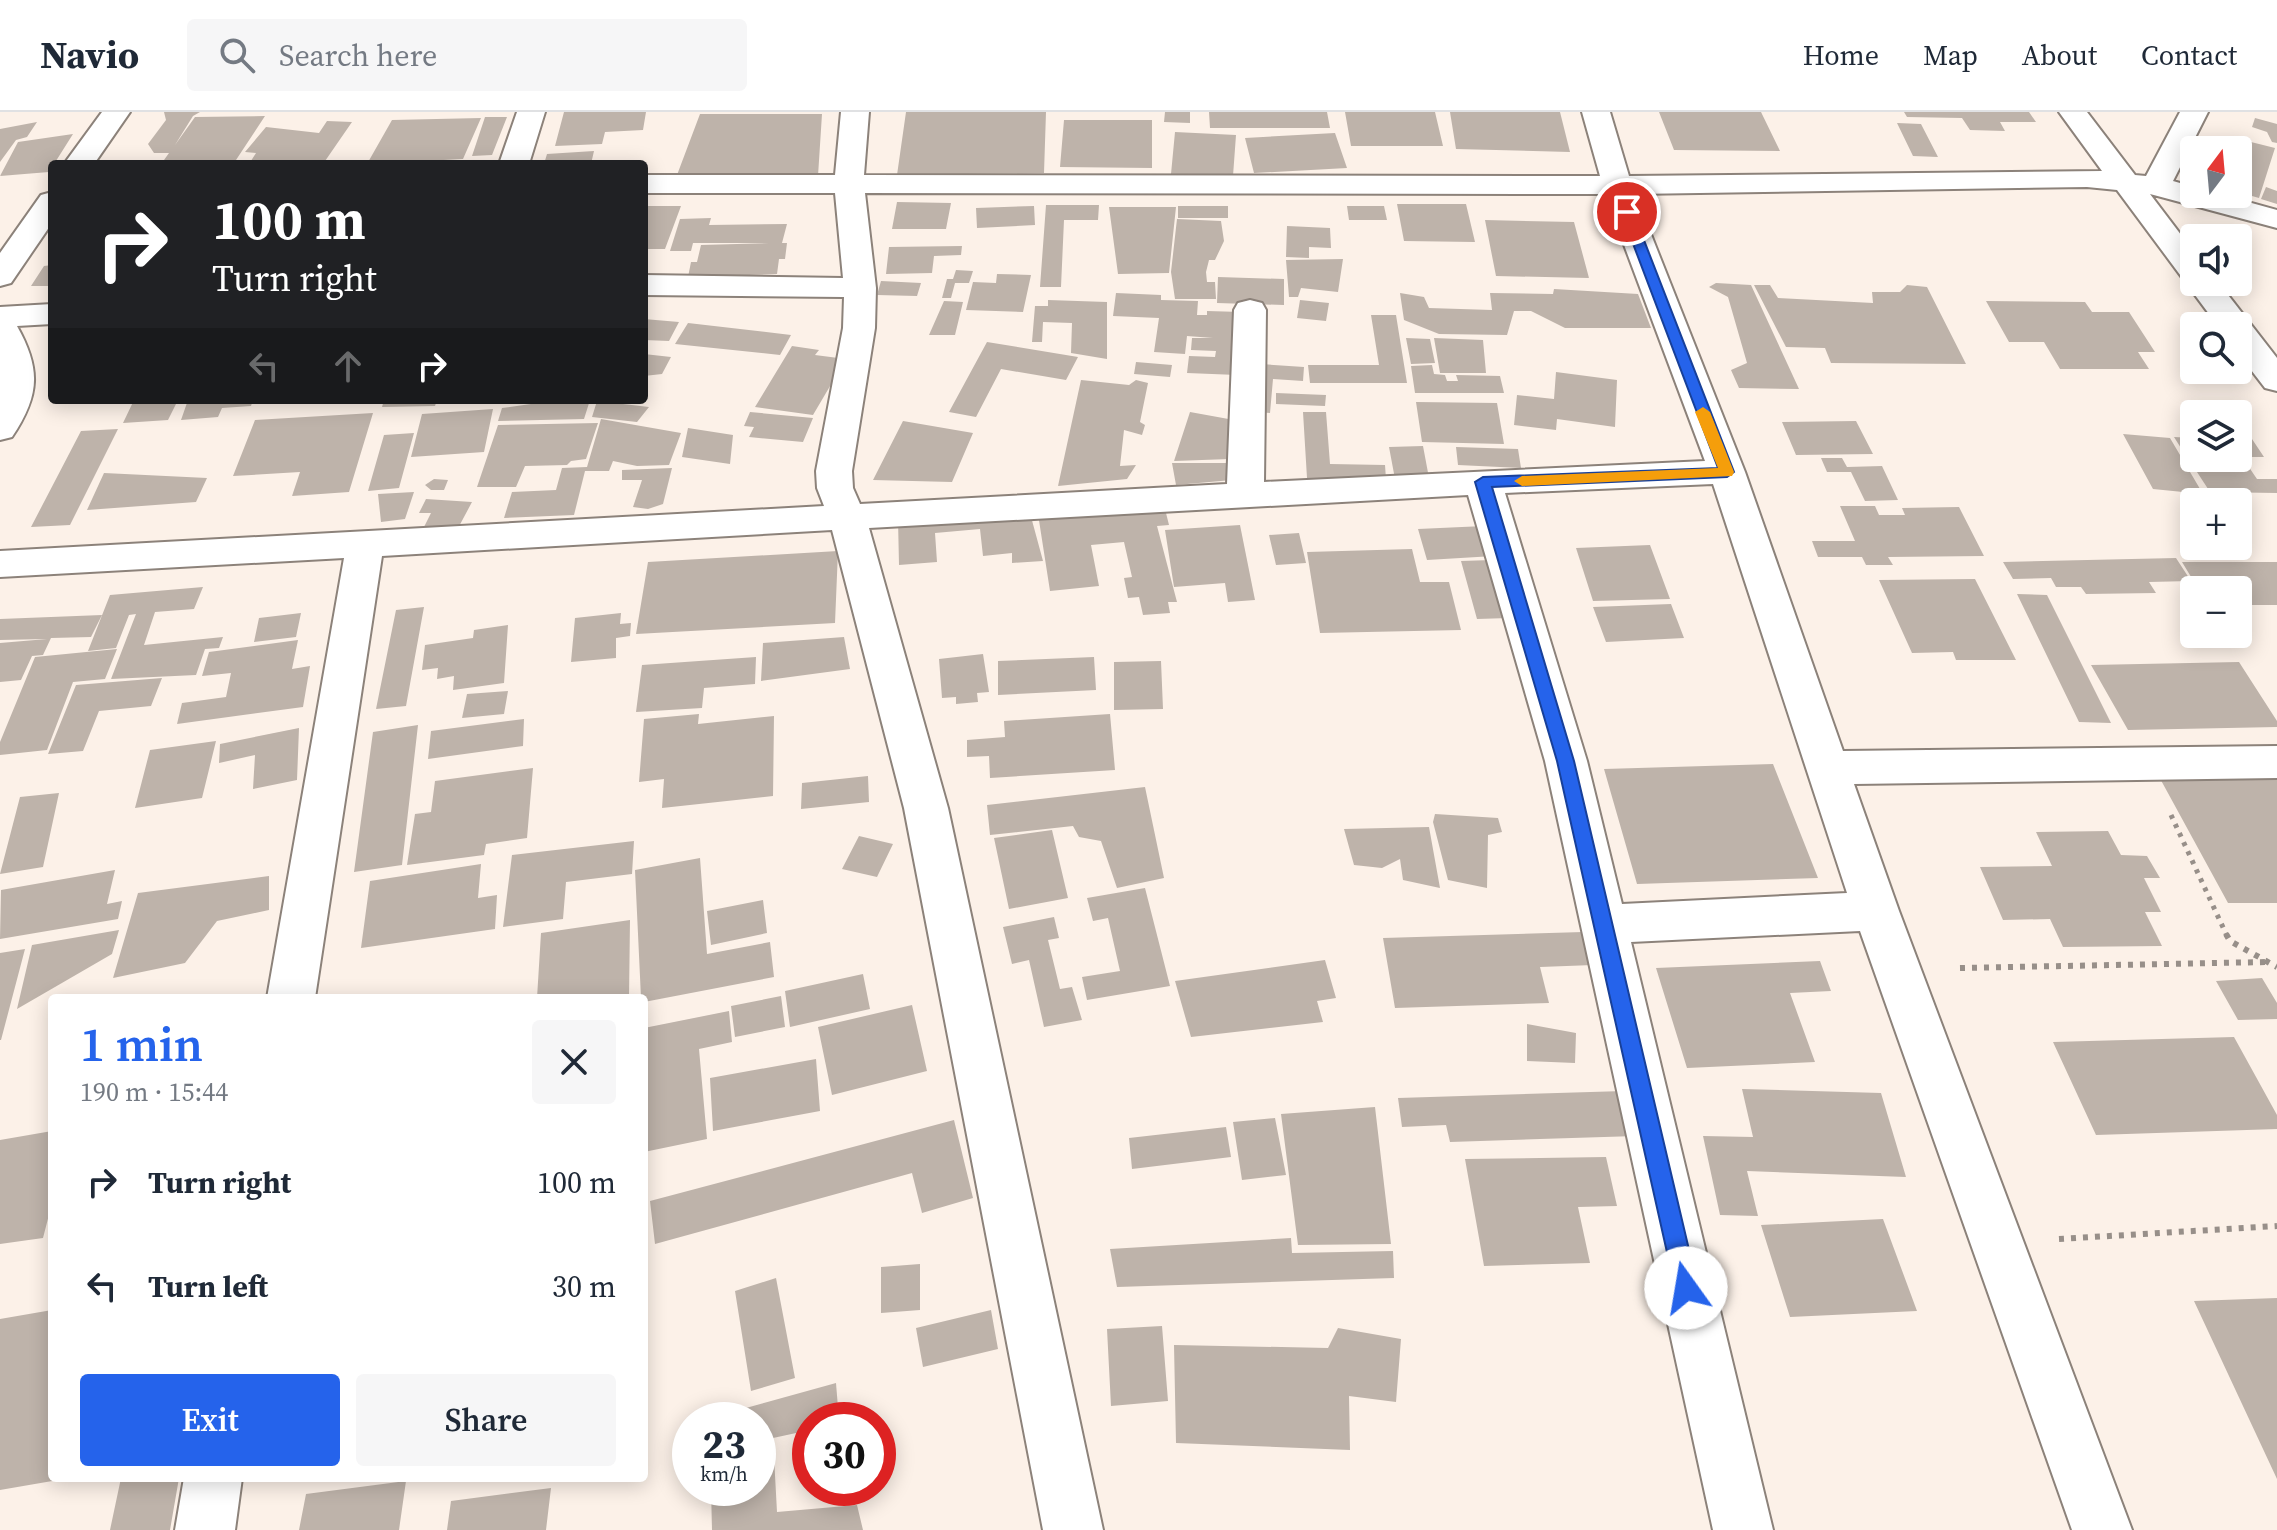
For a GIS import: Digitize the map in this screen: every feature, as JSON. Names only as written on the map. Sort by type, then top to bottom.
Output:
[{"type":"street","points":[[82,160],[116,112]]},
{"type":"street","points":[[515,160],[531,112]]},
{"type":"street","points":[[855,112],[849,183],[860,288],[859,328],[834,471],[835,488],[847,518],[926,808],[1073,1530]]},
{"type":"street","points":[[1596,112],[1617,185],[1727,472],[1876,911],[2102,1530]]},
{"type":"street","points":[[2073,112],[2180,255]]},
{"type":"street","points":[[2156,186],[2194,112]]},
{"type":"street","points":[[648,184],[1617,185],[2087,178],[2156,186],[2277,219]]},
{"type":"street","points":[[0,276],[48,207]]},
{"type":"street","points":[[648,285],[860,288]]},
{"type":"street","points":[[2212,296],[2224,312]]},
{"type":"street","points":[[1245,495],[1250,310]]},
{"type":"street","points":[[0,317],[48,314]]},
{"type":"street","points":[[0,324],[17,354],[20,367],[16,398],[0,429]]},
{"type":"street","points":[[2252,349],[2277,381]]},
{"type":"street","points":[[0,564],[1483,482],[1727,472]]},
{"type":"street","points":[[1483,482],[1566,761],[1743,1530]]},
{"type":"street","points":[[292,994],[365,544]]},
{"type":"street","points":[[1826,768],[2277,762]]},
{"type":"street","points":[[1602,924],[1876,911]]},
{"type":"street","points":[[205,1530],[212,1482]]},
{"type":"path","points":[[2146,764],[2230,941],[2277,967]]},
{"type":"path","points":[[1899,969],[2268,962]]},
{"type":"path","points":[[1998,1243],[2277,1226]]},
{"type":"building","points":[[164,112],[200,112],[193,116],[175,145],[195,117],[265,116],[236,160],[164,160],[169,153],[154,153],[148,144],[166,120]]},
{"type":"building","points":[[564,112],[646,112],[643,130],[605,132],[602,144],[555,146]]},
{"type":"building","points":[[906,112],[1046,112],[1044,173],[897,175]]},
{"type":"building","points":[[1165,112],[1190,112],[1190,123],[1164,122]]},
{"type":"building","points":[[1209,112],[1327,112],[1330,128],[1210,128]]},
{"type":"building","points":[[1345,112],[1435,112],[1443,146],[1351,146]]},
{"type":"building","points":[[1450,112],[1560,112],[1570,152],[1456,149]]},
{"type":"building","points":[[1659,112],[1761,112],[1780,151],[1674,150]]},
{"type":"building","points":[[1904,112],[2029,112],[2036,122],[2000,122],[2005,131],[1970,130],[1962,118],[1907,117]]},
{"type":"building","points":[[700,114],[822,114],[818,176],[677,175]]},
{"type":"building","points":[[485,117],[507,117],[492,155],[472,156]]},
{"type":"building","points":[[481,118],[463,159],[369,160],[392,120]]},
{"type":"building","points":[[2255,118],[2277,124],[2277,143],[2272,142],[2267,132],[2252,127]]},
{"type":"building","points":[[1064,120],[1152,120],[1152,168],[1060,167]]},
{"type":"building","points":[[327,121],[352,122],[326,160],[252,160],[256,153],[245,152],[266,127],[319,133]]},
{"type":"building","points":[[37,122],[27,137],[16,140],[0,162],[0,129]]},
{"type":"building","points":[[1897,123],[1921,124],[1938,157],[1913,156]]},
{"type":"building","points":[[1175,132],[1236,135],[1233,176],[1171,174]]},
{"type":"building","points":[[1335,133],[1347,168],[1254,173],[1245,138]]},
{"type":"building","points":[[73,134],[57,160],[48,160],[48,172],[0,176],[18,142]]},
{"type":"building","points":[[2252,142],[2275,148],[2259,198],[2252,196]]},
{"type":"building","points":[[594,151],[592,160],[545,160],[547,154]]},
{"type":"building","points":[[2266,187],[2277,191],[2277,204],[2261,199]]},
{"type":"building","points":[[897,202],[951,203],[946,229],[892,229]]},
{"type":"building","points":[[1397,204],[1466,204],[1475,242],[1404,241]]},
{"type":"building","points":[[1046,205],[1099,205],[1098,220],[1064,220],[1061,287],[1040,287]]},
{"type":"building","points":[[648,206],[681,206],[665,249],[648,249]]},
{"type":"building","points":[[1034,206],[1035,225],[977,228],[976,208]]},
{"type":"building","points":[[1178,206],[1228,206],[1228,218],[1178,218]]},
{"type":"building","points":[[1347,206],[1384,206],[1387,220],[1349,220]]},
{"type":"building","points":[[1109,207],[1176,207],[1169,273],[1118,274]]},
{"type":"building","points":[[711,218],[709,225],[787,224],[782,243],[787,243],[785,259],[779,259],[777,274],[688,277],[691,262],[697,262],[701,245],[769,243],[693,243],[691,251],[670,251],[680,219]]},
{"type":"building","points":[[1177,219],[1221,221],[1224,241],[1215,260],[1209,260],[1206,272],[1207,282],[1215,282],[1216,299],[1175,299],[1171,272]]},
{"type":"building","points":[[1485,220],[1574,222],[1589,278],[1496,276]]},
{"type":"building","points":[[1287,226],[1330,228],[1331,248],[1309,247],[1309,258],[1286,257]]},
{"type":"building","points":[[962,246],[961,255],[934,256],[932,273],[886,274],[889,247]]},
{"type":"building","points":[[1343,259],[1338,292],[1301,288],[1298,297],[1289,297],[1286,260]]},
{"type":"building","points":[[44,266],[48,266],[48,286],[31,286]]},
{"type":"building","points":[[956,270],[973,271],[969,283],[955,283],[951,298],[942,298],[947,279],[953,279]]},
{"type":"building","points":[[997,274],[1031,275],[1023,312],[966,310],[973,282],[996,283]]},
{"type":"building","points":[[1218,277],[1284,279],[1284,305],[1217,303]]},
{"type":"building","points":[[881,281],[921,283],[917,296],[877,295]]},
{"type":"building","points":[[1716,283],[1751,285],[1799,389],[1739,388],[1731,370],[1747,363],[1728,297],[1709,287]]},
{"type":"building","points":[[1754,285],[1770,285],[1778,298],[1873,303],[1872,292],[1900,292],[1907,285],[1927,287],[1966,364],[1831,363],[1825,348],[1786,347]]},
{"type":"building","points":[[1554,289],[1638,294],[1651,328],[1565,328],[1531,311],[1514,311],[1507,335],[1439,334],[1404,320],[1400,293],[1424,297],[1429,308],[1492,310],[1490,293],[1553,294]]},
{"type":"building","points":[[1116,293],[1161,295],[1161,300],[1198,301],[1197,315],[1207,315],[1207,311],[1241,312],[1237,375],[1187,373],[1189,356],[1215,357],[1216,351],[1191,350],[1192,338],[1213,338],[1187,336],[1185,354],[1154,352],[1159,318],[1113,316]]},
{"type":"building","points":[[1048,300],[1107,302],[1107,359],[1071,353],[1072,323],[1043,322],[1042,342],[1032,342],[1035,306],[1048,306]]},
{"type":"building","points":[[1300,300],[1329,303],[1326,321],[1297,318]]},
{"type":"building","points":[[944,301],[963,302],[955,335],[929,335]]},
{"type":"building","points":[[1986,301],[2085,302],[2092,312],[2129,312],[2155,352],[2138,352],[2149,369],[2060,369],[2044,342],[2009,342]]},
{"type":"building","points":[[1371,315],[1396,315],[1407,383],[1310,383],[1308,365],[1379,365]]},
{"type":"building","points":[[648,319],[679,322],[669,341],[648,340]]},
{"type":"building","points":[[688,323],[791,335],[780,355],[675,344]]},
{"type":"building","points":[[1406,338],[1430,339],[1435,363],[1411,364]]},
{"type":"building","points":[[1434,338],[1483,340],[1486,373],[1440,373]]},
{"type":"building","points":[[987,342],[1078,357],[1066,380],[1001,369],[976,417],[949,412]]},
{"type":"building","points":[[792,346],[819,350],[815,355],[846,359],[813,415],[755,407]]},
{"type":"building","points":[[648,354],[671,357],[662,374],[648,376]]},
{"type":"building","points":[[1136,362],[1172,365],[1170,377],[1134,374]]},
{"type":"building","points":[[1261,364],[1304,367],[1303,381],[1273,379],[1270,413],[1256,412]]},
{"type":"building","points":[[1432,365],[1434,374],[1445,375],[1447,381],[1458,381],[1456,375],[1500,376],[1504,393],[1415,393],[1411,366]]},
{"type":"building","points":[[1556,372],[1617,380],[1615,427],[1557,419],[1556,430],[1514,425],[1517,395],[1554,399]]},
{"type":"building","points":[[1081,380],[1129,385],[1136,380],[1148,383],[1140,422],[1145,425],[1142,435],[1124,430],[1120,466],[1136,465],[1127,479],[1058,486]]},
{"type":"building","points":[[1276,393],[1326,395],[1325,406],[1276,404]]},
{"type":"building","points":[[1416,402],[1497,403],[1504,444],[1422,442]]},
{"type":"building","points":[[132,404],[176,404],[168,420],[123,423]]},
{"type":"building","points":[[187,404],[252,404],[222,408],[218,417],[181,420]]},
{"type":"building","points":[[383,404],[436,404],[435,406],[382,407]]},
{"type":"building","points":[[530,404],[589,404],[584,419],[498,421],[502,408]]},
{"type":"building","points":[[596,404],[649,407],[637,422],[592,417]]},
{"type":"building","points":[[493,409],[484,452],[411,457],[422,414]]},
{"type":"building","points":[[750,412],[813,418],[803,442],[749,437],[754,427],[744,426]]},
{"type":"building","points":[[1190,412],[1234,420],[1230,459],[1174,461]]},
{"type":"building","points":[[1303,412],[1326,412],[1330,464],[1385,465],[1386,479],[1307,478]]},
{"type":"building","points":[[373,413],[349,492],[292,496],[300,472],[233,476],[255,420]]},
{"type":"building","points":[[601,419],[681,433],[669,465],[637,466],[613,461],[609,471],[585,471],[574,515],[504,518],[512,492],[556,490],[562,468],[587,467]]},
{"type":"building","points":[[903,421],[973,433],[952,482],[873,480]]},
{"type":"building","points":[[1856,421],[1873,454],[1796,455],[1782,422]]},
{"type":"building","points":[[598,423],[586,459],[571,461],[567,465],[525,466],[516,487],[477,487],[498,425]]},
{"type":"building","points":[[688,428],[733,435],[730,464],[682,457]]},
{"type":"building","points":[[118,429],[70,525],[31,527],[81,431]]},
{"type":"building","points":[[414,433],[399,488],[368,491],[384,435]]},
{"type":"building","points":[[2123,434],[2170,438],[2180,455],[2180,472],[2190,472],[2199,488],[2180,488],[2180,492],[2153,489]]},
{"type":"building","points":[[2252,439],[2264,457],[2252,457]]},
{"type":"building","points":[[1423,446],[1429,478],[1395,479],[1389,447]]},
{"type":"building","points":[[1456,447],[1518,449],[1521,468],[1458,465]]},
{"type":"building","points":[[1821,458],[1842,458],[1847,467],[1882,466],[1898,500],[1865,501],[1851,472],[1827,472]]},
{"type":"building","points":[[1172,463],[1232,463],[1232,480],[1176,485]]},
{"type":"building","points":[[672,468],[663,504],[648,509],[633,507],[642,480],[622,480],[622,470]]},
{"type":"building","points":[[2197,472],[2252,472],[2257,479],[2277,479],[2277,493],[2252,493],[2252,488],[2207,488]]},
{"type":"building","points":[[104,473],[207,478],[196,502],[87,510]]},
{"type":"building","points":[[434,479],[448,480],[444,490],[431,490],[425,485]]},
{"type":"building","points":[[414,492],[405,519],[381,522],[378,494]]},
{"type":"building","points":[[426,499],[472,502],[456,532],[423,529],[431,513],[419,513]]},
{"type":"building","points":[[1840,506],[1875,506],[1879,515],[1905,515],[1902,508],[1959,507],[1984,556],[1888,557],[1893,565],[1866,565],[1862,557],[1818,557],[1812,541],[1855,541]]},
{"type":"building","points":[[1165,509],[1169,525],[1157,526],[1177,602],[1168,602],[1170,613],[1143,615],[1139,597],[1128,598],[1124,578],[1132,577],[1124,542],[1091,545],[1099,586],[1050,591],[1038,514]]},
{"type":"building","points":[[1030,513],[1043,561],[1012,563],[1012,553],[983,556],[980,529],[935,533],[937,562],[899,565],[898,519]]},
{"type":"building","points":[[1240,525],[1255,600],[1228,602],[1225,583],[1174,587],[1165,530]]},
{"type":"building","points":[[1484,526],[1494,556],[1427,560],[1418,529]]},
{"type":"building","points":[[1299,533],[1306,563],[1276,565],[1269,535]]},
{"type":"building","points":[[1650,545],[1670,599],[1593,601],[1576,548]]},
{"type":"building","points":[[1412,549],[1420,582],[1449,582],[1461,630],[1320,633],[1307,552]]},
{"type":"building","points":[[838,551],[835,623],[636,634],[648,562]]},
{"type":"building","points":[[2176,558],[2188,576],[2180,576],[2180,581],[2149,582],[2156,593],[2086,594],[2081,587],[2056,587],[2051,578],[2013,579],[2003,562]]},
{"type":"building","points":[[1492,560],[1509,618],[1477,619],[1461,561]]},
{"type":"building","points":[[2182,562],[2277,562],[2277,605],[2252,605],[2252,576],[2190,576]]},
{"type":"building","points":[[1975,579],[2016,660],[1956,660],[1953,652],[1912,653],[1879,580]]},
{"type":"building","points":[[203,587],[194,609],[155,612],[144,645],[223,637],[219,648],[205,649],[196,675],[111,679],[136,614],[129,615],[116,648],[88,651],[110,595]]},
{"type":"building","points":[[2017,594],[2047,595],[2111,723],[2079,722]]},
{"type":"building","points":[[1671,604],[1684,638],[1606,642],[1593,607]]},
{"type":"building","points":[[424,607],[406,706],[376,709],[396,610]]},
{"type":"building","points":[[301,613],[296,637],[254,642],[259,618]]},
{"type":"building","points":[[621,613],[620,624],[631,623],[630,636],[616,638],[616,658],[571,662],[575,618]]},
{"type":"building","points":[[102,615],[91,637],[51,638],[43,655],[32,656],[21,680],[0,682],[0,643],[47,639],[0,640],[0,619]]},
{"type":"building","points":[[508,625],[504,683],[453,690],[454,676],[437,679],[438,668],[422,670],[425,645],[473,638],[474,630]]},
{"type":"building","points":[[844,637],[850,669],[761,681],[763,643]]},
{"type":"building","points":[[298,640],[292,669],[310,666],[303,707],[177,724],[182,703],[226,697],[231,673],[202,676],[209,652]]},
{"type":"building","points":[[117,649],[105,679],[73,682],[47,750],[0,755],[0,742],[35,657]]},
{"type":"building","points":[[983,654],[989,692],[977,693],[978,702],[956,704],[956,697],[942,698],[939,659]]},
{"type":"building","points":[[756,657],[755,684],[704,688],[702,708],[636,712],[642,665]]},
{"type":"building","points":[[1094,657],[1096,690],[998,695],[998,661]]},
{"type":"building","points":[[1161,661],[1163,709],[1114,710],[1114,662]]},
{"type":"building","points":[[2239,662],[2277,721],[2277,727],[2128,730],[2091,665]]},
{"type":"building","points":[[162,678],[151,706],[99,711],[83,751],[48,754],[76,685]]},
{"type":"building","points":[[508,691],[504,714],[462,718],[467,694]]},
{"type":"building","points":[[699,714],[698,724],[774,716],[773,796],[662,808],[664,779],[639,782],[644,719]]},
{"type":"building","points":[[1110,714],[1115,770],[990,778],[989,756],[967,757],[967,740],[1005,737],[1004,721]]},
{"type":"building","points":[[524,719],[523,746],[428,759],[431,731]]},
{"type":"building","points":[[418,725],[402,865],[354,872],[373,732]]},
{"type":"building","points":[[299,728],[297,780],[253,789],[255,755],[219,763],[220,744]]},
{"type":"building","points":[[216,741],[202,798],[135,808],[150,750]]},
{"type":"building","points":[[1773,764],[1818,878],[1637,884],[1604,769]]},
{"type":"building","points":[[533,768],[527,838],[486,844],[484,855],[407,865],[415,814],[431,812],[435,781]]},
{"type":"building","points":[[2277,772],[2277,903],[2228,903],[2157,773]]},
{"type":"building","points":[[868,776],[869,802],[801,809],[802,783]]},
{"type":"building","points":[[1145,787],[1164,878],[1117,888],[1101,841],[1079,837],[1073,826],[990,835],[987,805]]},
{"type":"building","points":[[59,793],[43,867],[0,874],[20,797]]},
{"type":"building","points":[[1435,814],[1498,818],[1502,832],[1488,835],[1487,888],[1448,880],[1433,822]]},
{"type":"building","points":[[1429,827],[1440,888],[1403,880],[1400,859],[1382,868],[1354,865],[1344,829]]},
{"type":"building","points":[[1052,830],[1068,898],[1009,909],[994,838]]},
{"type":"building","points":[[2108,831],[2121,855],[2147,856],[2160,878],[2144,878],[2161,912],[2145,912],[2162,946],[2063,947],[2050,919],[2003,920],[1980,867],[2052,866],[2036,832]]},
{"type":"building","points":[[859,836],[893,844],[877,877],[842,869]]},
{"type":"building","points":[[634,841],[632,874],[566,882],[563,919],[503,927],[512,855]]},
{"type":"building","points":[[700,858],[707,954],[770,942],[774,977],[648,1001],[648,994],[641,994],[635,870]]},
{"type":"building","points":[[481,864],[478,898],[497,895],[495,929],[361,948],[370,881]]},
{"type":"building","points":[[115,870],[107,904],[122,901],[118,919],[0,939],[1,890]]},
{"type":"building","points":[[269,876],[269,910],[217,921],[185,963],[113,978],[138,893]]},
{"type":"building","points":[[1145,888],[1170,986],[1087,1000],[1082,977],[1120,971],[1108,918],[1093,921],[1087,898]]},
{"type":"building","points":[[763,900],[767,933],[711,945],[707,911]]},
{"type":"building","points":[[1054,917],[1059,938],[1048,940],[1060,989],[1072,987],[1082,1020],[1044,1027],[1029,960],[1012,964],[1003,927]]},
{"type":"building","points":[[630,920],[629,994],[537,994],[541,933]]},
{"type":"building","points":[[119,930],[112,954],[17,1009],[32,945]]},
{"type":"building","points":[[1583,932],[1593,965],[1540,967],[1549,1003],[1395,1008],[1383,938]]},
{"type":"building","points":[[25,949],[1,1040],[0,1040],[0,953]]},
{"type":"building","points":[[1325,960],[1336,998],[1317,1001],[1323,1022],[1191,1037],[1175,981]]},
{"type":"building","points":[[1820,961],[1831,991],[1790,993],[1815,1062],[1687,1068],[1656,968]]},
{"type":"building","points":[[863,974],[870,1009],[790,1027],[785,991]]},
{"type":"building","points":[[2262,978],[2277,1003],[2277,1019],[2238,1020],[2216,981]]},
{"type":"building","points":[[781,996],[785,1027],[735,1037],[731,1006]]},
{"type":"building","points":[[912,1005],[927,1071],[832,1095],[818,1027]]},
{"type":"building","points":[[729,1011],[732,1042],[699,1049],[707,1139],[648,1151],[648,1027]]},
{"type":"building","points":[[1527,1024],[1576,1033],[1575,1063],[1527,1061]]},
{"type":"building","points":[[2234,1037],[2277,1115],[2277,1129],[2096,1135],[2053,1042]]},
{"type":"building","points":[[816,1059],[820,1111],[713,1131],[710,1078]]},
{"type":"building","points":[[1742,1089],[1881,1093],[1906,1177],[1747,1171],[1758,1216],[1720,1215],[1703,1136],[1753,1137]]},
{"type":"building","points":[[1624,1091],[1636,1136],[1450,1142],[1446,1125],[1402,1127],[1398,1098]]},
{"type":"building","points":[[1375,1107],[1391,1244],[1298,1245],[1281,1114]]},
{"type":"building","points":[[1275,1118],[1286,1175],[1242,1180],[1233,1122]]},
{"type":"building","points":[[954,1120],[973,1198],[922,1213],[912,1173],[655,1244],[650,1201]]},
{"type":"building","points":[[1226,1127],[1231,1157],[1132,1169],[1129,1138]]},
{"type":"building","points":[[48,1132],[48,1219],[43,1238],[0,1244],[0,1140]]},
{"type":"building","points":[[1606,1157],[1617,1206],[1578,1207],[1590,1263],[1484,1266],[1465,1159]]},
{"type":"building","points":[[1883,1219],[1917,1311],[1790,1317],[1761,1225]]},
{"type":"building","points":[[1291,1238],[1292,1253],[1393,1251],[1394,1278],[1117,1287],[1110,1249]]},
{"type":"building","points":[[920,1264],[920,1310],[881,1313],[881,1267]]},
{"type":"building","points":[[776,1278],[795,1378],[751,1391],[735,1291]]},
{"type":"building","points":[[2277,1298],[2277,1479],[2194,1301]]},
{"type":"building","points":[[991,1310],[998,1349],[923,1367],[916,1328]]},
{"type":"building","points":[[48,1311],[48,1482],[0,1490],[0,1319]]},
{"type":"building","points":[[1162,1326],[1168,1401],[1111,1406],[1107,1329]]},
{"type":"building","points":[[1338,1328],[1401,1339],[1396,1402],[1349,1396],[1350,1450],[1176,1443],[1174,1345],[1328,1348]]},
{"type":"building","points":[[836,1383],[838,1402],[792,1402],[792,1434],[776,1437],[776,1402],[767,1402]]},
{"type":"building","points":[[120,1482],[178,1482],[170,1530],[110,1530]]},
{"type":"building","points":[[406,1482],[399,1530],[299,1530],[306,1494]]},
{"type":"building","points":[[551,1488],[546,1530],[447,1530],[451,1501]]},
{"type":"building","points":[[776,1494],[777,1512],[857,1506],[863,1530],[712,1530],[711,1506],[776,1506]]},
{"type":"slow traffic","points":[[1522,481],[1727,472],[1703,412]]},
{"type":"route","points":[[1627,212],[1727,472],[1483,482],[1566,761],[1686,1288]]}]
